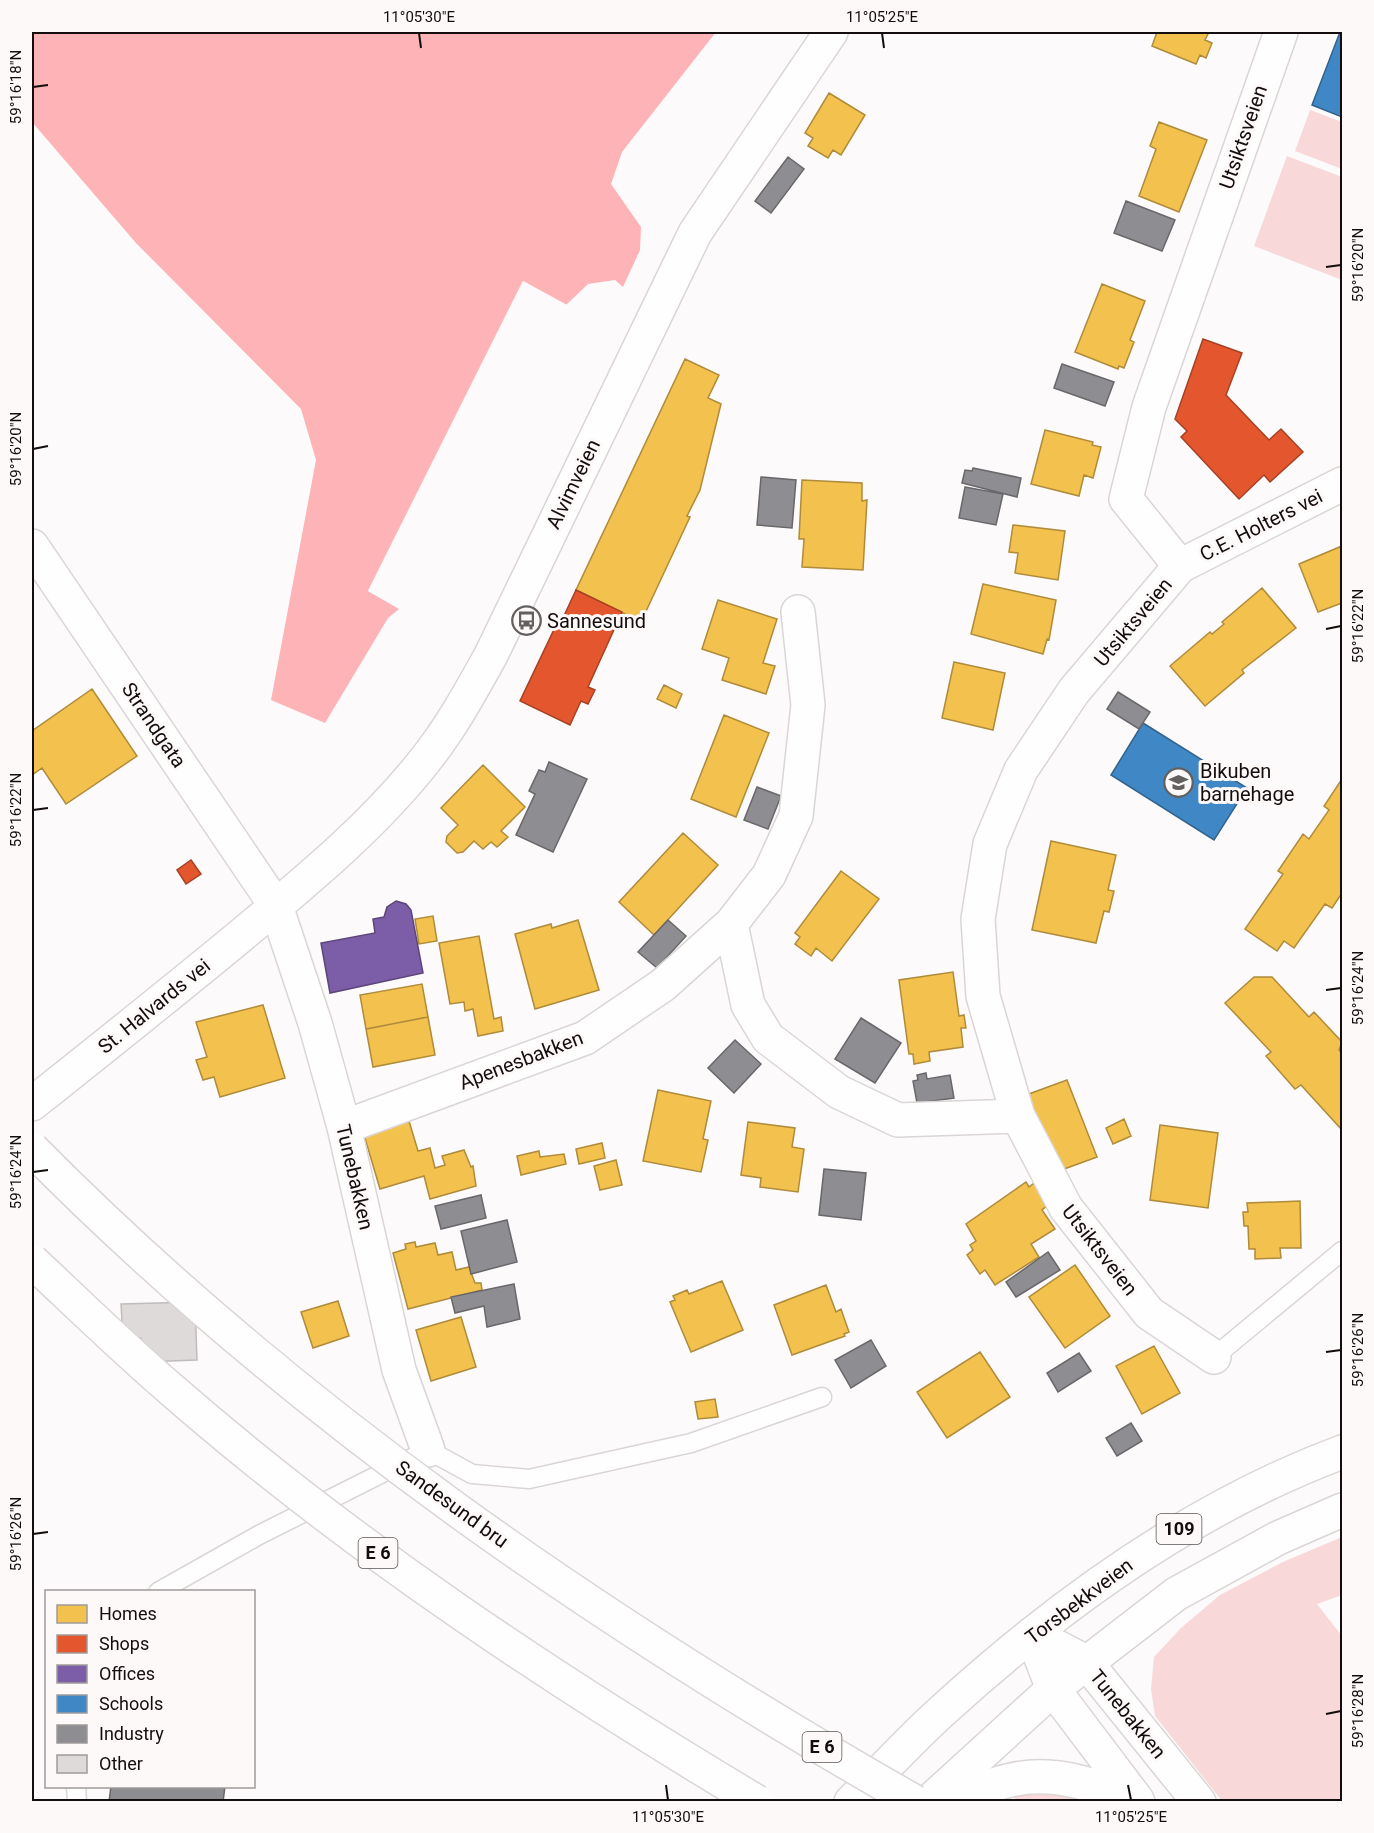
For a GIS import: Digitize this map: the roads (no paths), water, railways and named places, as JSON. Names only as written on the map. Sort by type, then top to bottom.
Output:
[{"type":"main road","name":"Alvimveien","points":[[276,906],[336,854],[387,803],[426,759],[461,710],[491,655],[695,233],[831,32]]},
{"type":"main road","name":"Utsiktsveien","points":[[1214,1357],[1149,1313],[1066,1208],[1018,1116],[983,996],[978,919],[990,844],[1021,770],[1067,701],[1180,566],[1126,498],[1149,407],[1281,32]]},
{"type":"main road","name":"C.E. Holters vei","points":[[1180,566],[1342,484]]},
{"type":"main road","name":"Strandgata","points":[[32,546],[276,906]]},
{"type":"main road","name":"Apenesbakken","points":[[344,1127],[585,1038],[663,985],[732,924],[769,875],[796,816],[808,705],[798,612]]},
{"type":"main road","name":"St. Halvards vei","points":[[32,1104],[276,906]]},
{"type":"main road","name":"Tunebakken","points":[[276,906],[315,1023],[344,1127],[399,1370],[428,1449]]},
{"type":"main road","points":[[732,924],[748,1005],[768,1038],[839,1092],[898,1120],[1018,1116]]},
{"type":"main road","name":"Sandesund bru","points":[[32,1149],[73,1191],[227,1330],[337,1420],[502,1541],[619,1621],[731,1692],[915,1802]]},
{"type":"main road","name":"E 6","points":[[32,1261],[173,1391],[285,1482],[385,1558],[586,1695],[757,1802]]},
{"type":"main road","name":"Torsbekkveien","points":[[851,1802],[940,1712],[1032,1634],[1105,1578],[1178,1530],[1309,1465],[1342,1452]]},
{"type":"main road","points":[[929,1802],[1053,1689],[1176,1594],[1278,1538],[1342,1510]]},
{"type":"main road","name":"Tunebakken","points":[[1032,1634],[1086,1662],[1199,1802]]},
{"type":"main road","points":[[1032,1634],[1053,1689],[1138,1802]]},
{"type":"main road","points":[[945,1802],[1009,1780],[1051,1777],[1098,1786],[1138,1802]]},
{"type":"lane","points":[[1214,1357],[1342,1251]]},
{"type":"lane","points":[[162,1590],[258,1535],[428,1449],[471,1474],[529,1479],[691,1443],[822,1397]]},
{"type":"place","name":"Sannesund","points":[[526,621]]},
{"type":"place","name":"Bikuben barnehage","points":[[1179,782]]}]
